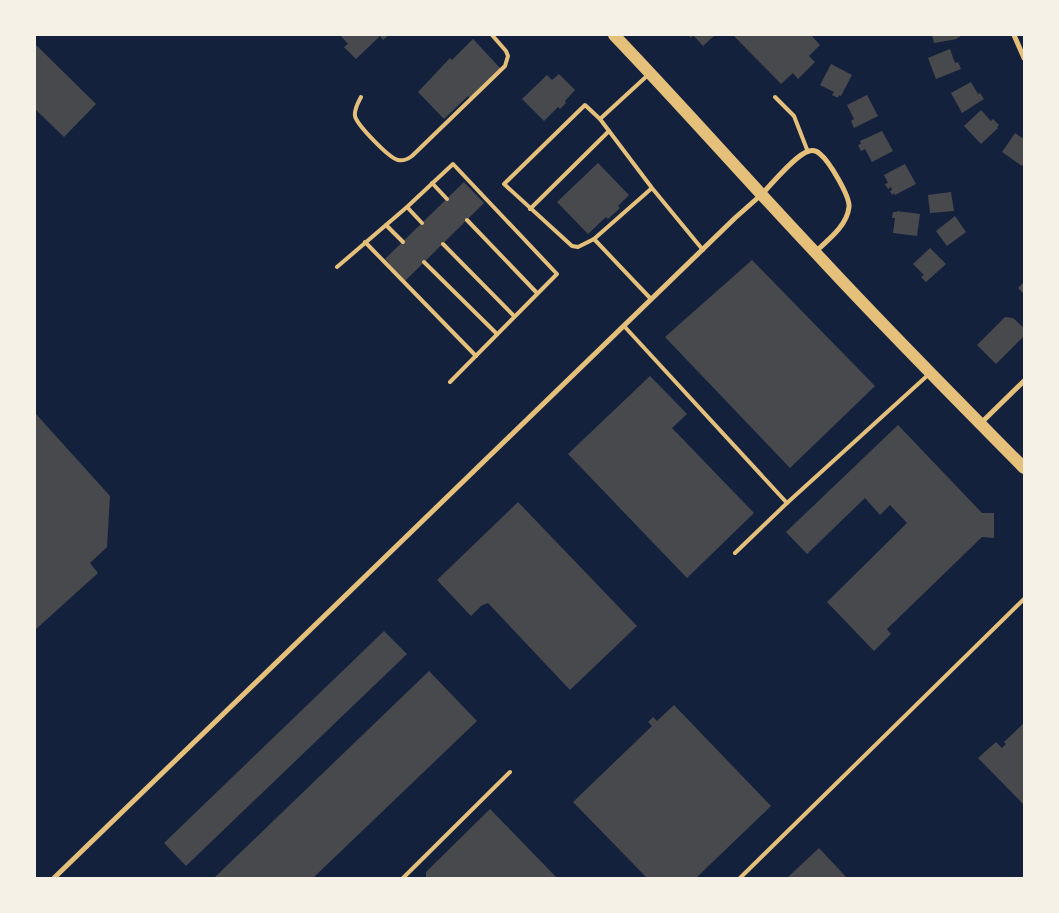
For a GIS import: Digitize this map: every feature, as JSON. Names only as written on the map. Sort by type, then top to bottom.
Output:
[{"type":"main road","points":[[614,35],[815,252],[1024,468]]},
{"type":"street","points":[[1014,35],[1024,58]]},
{"type":"street","points":[[54,878],[762,194],[788,166],[808,152],[816,152],[827,160],[848,199],[849,208],[843,224],[815,252]]},
{"type":"street","points":[[980,424],[1024,382]]},
{"type":"lane","points":[[361,97],[355,114],[357,122],[388,154],[396,160],[405,160],[412,156],[505,66],[508,56],[506,51],[492,35]]},
{"type":"lane","points":[[600,119],[650,73]]},
{"type":"lane","points":[[775,97],[794,116],[808,152]]},
{"type":"lane","points":[[652,188],[594,239],[578,247],[572,246],[504,184],[585,105],[610,131],[652,188],[703,250]]},
{"type":"lane","points":[[530,209],[610,131]]},
{"type":"lane","points":[[337,267],[407,207],[453,164],[557,274],[450,382]]},
{"type":"lane","points":[[432,183],[447,199]]},
{"type":"lane","points":[[407,207],[422,223]]},
{"type":"lane","points":[[467,220],[537,293]]},
{"type":"lane","points":[[386,225],[403,242]]},
{"type":"lane","points":[[594,239],[652,299]]},
{"type":"lane","points":[[365,242],[476,356]]},
{"type":"lane","points":[[443,244],[514,316]]},
{"type":"lane","points":[[424,262],[497,334]]},
{"type":"lane","points":[[624,326],[787,503]]},
{"type":"lane","points":[[735,552],[930,373]]},
{"type":"lane","points":[[740,878],[1024,599]]},
{"type":"lane","points":[[403,878],[510,772]]},
{"type":"building","points":[[340,35],[389,35],[383,40],[380,36],[356,59],[344,47],[348,44]]},
{"type":"building","points":[[693,35],[715,35],[703,46]]},
{"type":"building","points":[[733,35],[811,35],[820,45],[809,56],[815,62],[798,79],[793,73],[781,84]]},
{"type":"building","points":[[932,35],[960,35],[960,37],[934,43]]},
{"type":"building","points":[[473,39],[501,69],[470,99],[468,96],[444,119],[418,92],[450,58],[452,60]]},
{"type":"building","points":[[35,44],[96,104],[64,137],[35,109]]},
{"type":"building","points":[[950,49],[955,63],[958,62],[961,69],[936,79],[928,58]]},
{"type":"building","points":[[831,64],[852,75],[841,96],[839,95],[838,98],[832,95],[834,92],[820,85]]},
{"type":"building","points":[[559,74],[575,90],[560,109],[558,107],[544,121],[522,99],[547,75],[552,80]]},
{"type":"building","points":[[971,82],[978,94],[980,93],[984,99],[962,113],[951,93]]},
{"type":"building","points":[[867,95],[878,116],[854,128],[851,121],[854,119],[847,105]]},
{"type":"building","points":[[981,110],[991,121],[993,119],[999,125],[981,144],[964,126]]},
{"type":"building","points":[[882,131],[893,151],[872,162],[865,149],[861,151],[858,145],[861,144],[860,141]]},
{"type":"building","points":[[1015,133],[1024,139],[1024,163],[1022,166],[1002,152]]},
{"type":"building","points":[[598,163],[629,195],[618,206],[620,208],[608,219],[606,217],[588,234],[557,202]]},
{"type":"building","points":[[905,164],[916,184],[892,195],[891,187],[888,189],[885,184],[888,183],[884,175]]},
{"type":"building","points":[[464,182],[484,203],[405,281],[385,259]]},
{"type":"building","points":[[951,192],[954,211],[930,213],[928,195]]},
{"type":"building","points":[[893,212],[920,214],[917,236],[893,233],[895,218],[892,218]]},
{"type":"building","points":[[955,216],[966,232],[947,246],[936,231]]},
{"type":"building","points":[[930,248],[946,264],[926,282],[921,277],[924,275],[913,264]]},
{"type":"building","points":[[752,260],[875,386],[790,468],[665,337]]},
{"type":"building","points":[[1024,282],[1024,294],[1018,288]]},
{"type":"building","points":[[1005,317],[1013,318],[1024,328],[1024,336],[996,364],[977,345]]},
{"type":"building","points":[[650,376],[687,414],[672,428],[754,513],[687,578],[568,454]]},
{"type":"building","points":[[35,413],[110,496],[107,547],[90,563],[98,573],[35,630]]},
{"type":"building","points":[[898,425],[982,513],[994,513],[994,538],[982,537],[887,629],[891,634],[874,651],[827,602],[907,523],[890,505],[880,515],[865,498],[807,554],[786,532]]},
{"type":"building","points":[[518,502],[637,626],[570,690],[488,603],[481,606],[471,616],[437,580]]},
{"type":"building","points":[[384,631],[407,654],[186,866],[164,843]]},
{"type":"building","points":[[429,671],[477,721],[313,878],[214,878]]},
{"type":"building","points":[[674,705],[771,806],[696,878],[647,878],[573,802],[652,726],[648,722],[653,717],[657,721]]},
{"type":"building","points":[[1024,723],[1024,805],[978,758],[996,742],[1002,748],[1006,744],[1004,742]]},
{"type":"building","points":[[490,809],[557,878],[426,878],[426,872]]},
{"type":"building","points":[[819,848],[847,878],[787,878]]}]
